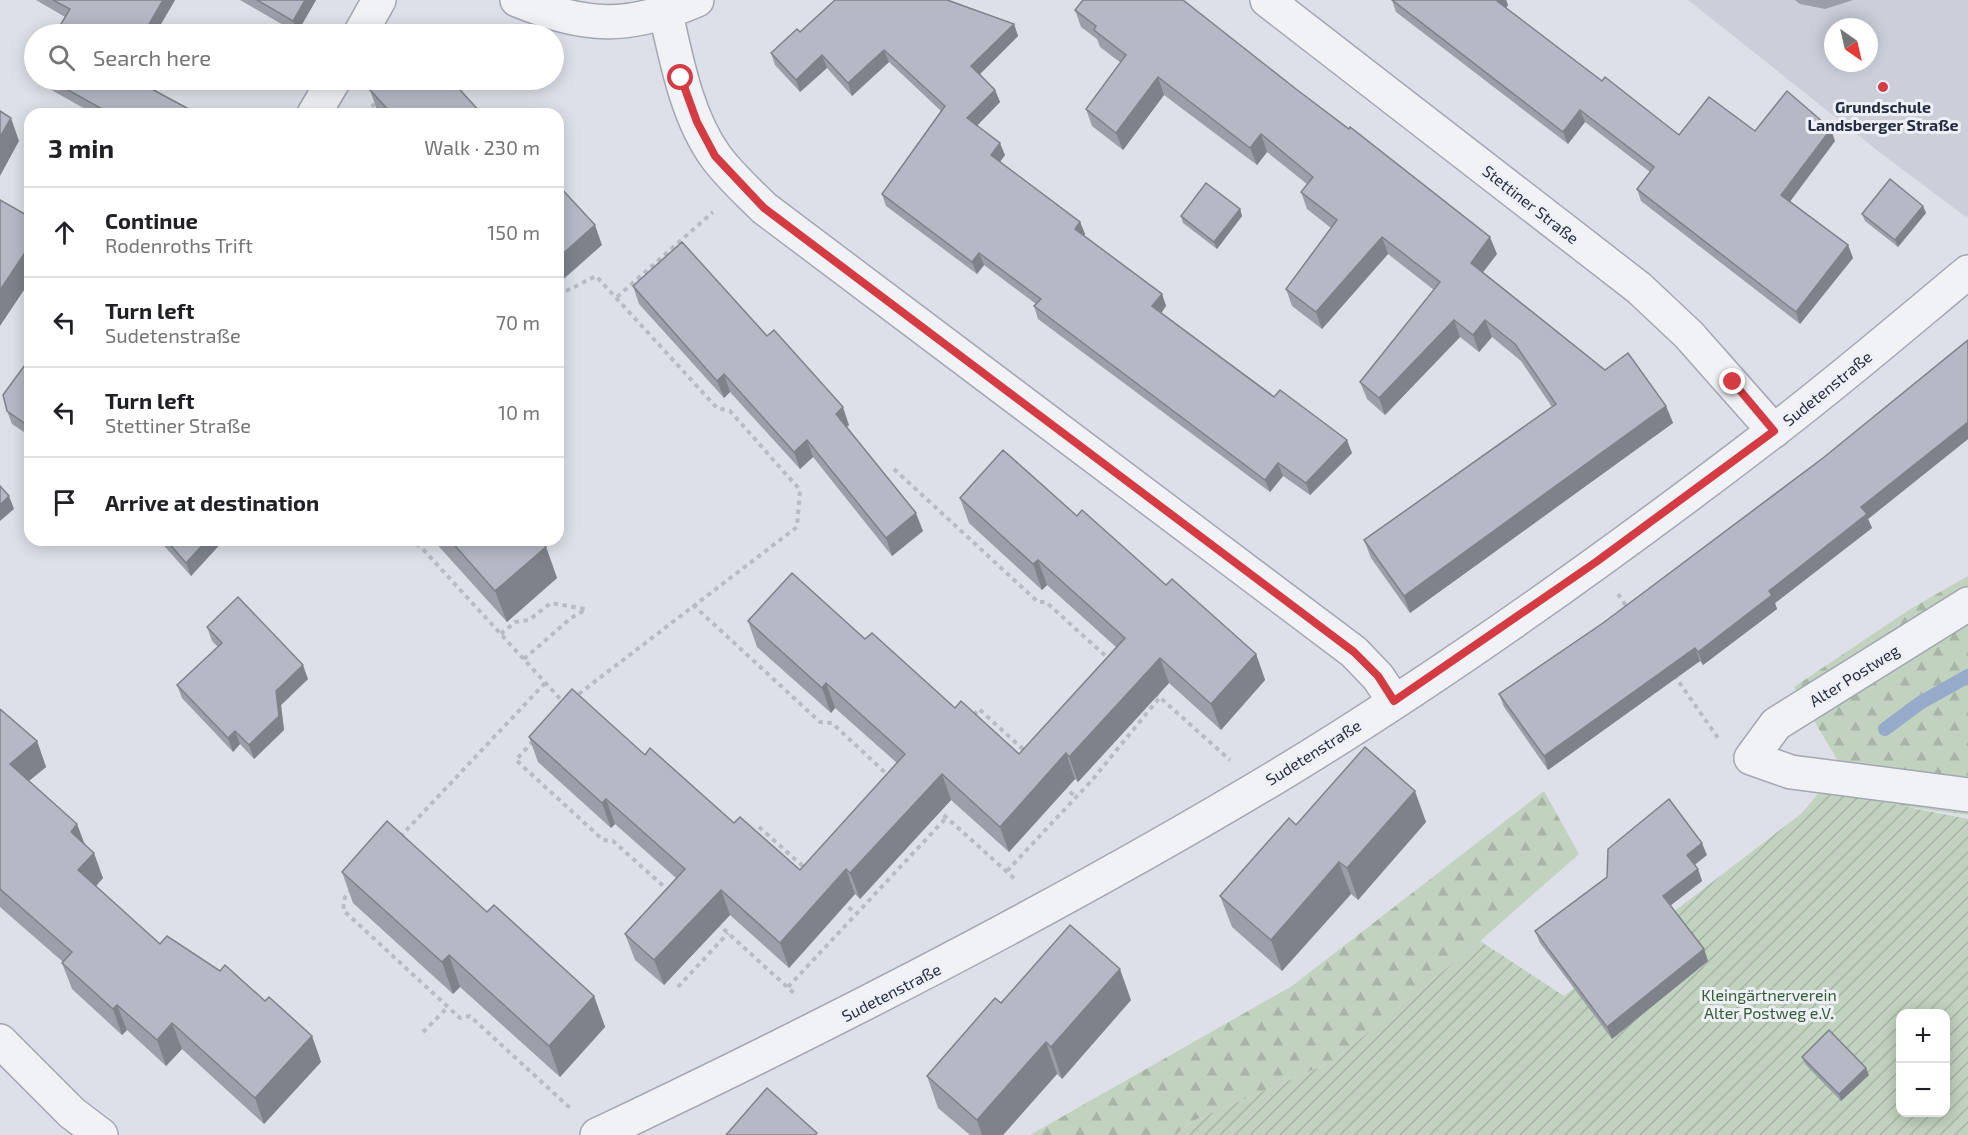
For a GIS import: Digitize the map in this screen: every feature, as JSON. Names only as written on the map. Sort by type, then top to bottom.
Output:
[{"type":"street","points":[[366,24],[379,0]]},
{"type":"street","points":[[518,0],[554,15],[591,23],[627,22],[666,14],[697,0]]},
{"type":"street","name":"Stettiner Straße","points":[[1267,0],[1639,288],[1689,335],[1774,431]]},
{"type":"street","points":[[666,14],[681,78],[697,122],[715,156],[764,208],[1354,652],[1378,676],[1394,701]]},
{"type":"street","points":[[318,108],[328,90]]},
{"type":"street","name":"Sudetenstraße","points":[[587,1126],[825,1025],[1048,909],[1260,786],[1394,701],[1596,562],[1774,431],[1968,272]]},
{"type":"street","name":"Alter Postweg","points":[[1751,758],[1776,724],[1968,604]]},
{"type":"street","points":[[1751,758],[1791,772],[1968,795]]},
{"type":"street","points":[[0,1041],[72,1113],[101,1135]]},
{"type":"path","points":[[372,108],[377,103],[376,91]]},
{"type":"path","points":[[617,297],[742,186]]},
{"type":"path","points":[[558,712],[565,704],[797,527],[800,490],[730,411],[717,408],[596,276],[564,292]]},
{"type":"path","points":[[894,469],[1038,602],[1046,602],[1114,663]]},
{"type":"path","points":[[420,546],[565,704]]},
{"type":"path","points":[[1596,562],[1636,620]]},
{"type":"path","points":[[501,634],[515,622],[529,620],[551,603],[585,609],[571,618],[524,659]]},
{"type":"path","points":[[693,606],[820,722],[832,723],[897,784]]},
{"type":"path","points":[[1670,668],[1724,746],[1751,758]]},
{"type":"path","points":[[393,845],[546,682]]},
{"type":"path","points":[[1153,691],[1260,786]]},
{"type":"path","points":[[1006,872],[1076,797],[1160,698]]},
{"type":"path","points":[[974,715],[979,709],[1032,757]]},
{"type":"path","points":[[537,736],[516,760],[603,840],[613,841],[671,893]]},
{"type":"path","points":[[1058,781],[1076,797]]},
{"type":"path","points":[[929,802],[1048,909]]},
{"type":"path","points":[[788,987],[946,818]]},
{"type":"path","points":[[759,827],[811,874]]},
{"type":"path","points":[[353,888],[345,897],[343,910],[460,1018],[470,1016],[587,1126]]},
{"type":"path","points":[[837,897],[855,913]]},
{"type":"path","points":[[711,918],[788,987],[825,1025]]},
{"type":"path","points":[[678,987],[728,933]]},
{"type":"path","points":[[423,1032],[448,1007]]},
{"type":"shaded area","name":"Grundschule Landsberger Straße","points":[[1688,0],[1968,0],[1968,216],[1966,217],[1878,151]]},
{"type":"green space","points":[[1968,576],[1968,815],[1872,802],[1844,771],[1794,687],[1912,608]]},
{"type":"green space","name":"Kleingärtnerverein Alter Postweg e.V.","points":[[1821,790],[1968,819],[1968,1135],[1175,1135],[1193,1121],[1332,1062],[1480,941],[1564,996],[1802,813]]},
{"type":"green space","points":[[1544,791],[1579,854],[1480,941],[1332,1062],[1193,1121],[1175,1135],[1030,1135],[1292,986]]},
{"type":"building","points":[[53,0],[163,0],[149,24],[61,24],[70,9]]},
{"type":"building","points":[[257,0],[305,0],[293,21]]},
{"type":"building","points":[[835,0],[947,0],[1014,24],[971,66],[995,90],[967,118],[1000,143],[991,155],[1080,222],[1075,229],[1162,294],[1152,306],[1274,397],[1280,390],[1347,440],[1306,483],[1278,463],[1265,480],[1034,306],[1041,299],[979,253],[972,262],[882,194],[945,106],[884,50],[848,83],[822,55],[796,80],[771,53],[797,29],[800,32]]},
{"type":"building","points":[[1083,0],[1183,0],[1490,237],[1471,263],[1605,370],[1628,353],[1666,406],[1404,596],[1364,540],[1556,404],[1515,344],[1485,320],[1473,335],[1454,320],[1379,398],[1360,382],[1440,282],[1382,237],[1316,312],[1286,289],[1337,220],[1301,192],[1313,177],[1261,134],[1250,148],[1158,77],[1116,133],[1086,109],[1126,55],[1094,30],[1096,26],[1075,10]]},
{"type":"building","points":[[1392,0],[1498,0],[1602,81],[1605,77],[1679,135],[1709,97],[1755,131],[1787,91],[1831,129],[1781,195],[1848,245],[1796,312],[1637,189],[1654,167],[1580,110],[1563,132]]},
{"type":"building","points":[[68,90],[153,90],[187,108],[100,108]]},
{"type":"building","points":[[370,90],[460,90],[477,108],[386,108]]},
{"type":"building","points":[[0,111],[11,118],[0,137]]},
{"type":"building","points":[[1890,179],[1923,206],[1895,240],[1862,214]]},
{"type":"building","points":[[1206,183],[1240,209],[1214,242],[1181,216]]},
{"type":"building","points":[[564,191],[595,225],[564,253]]},
{"type":"building","points":[[0,200],[24,214],[24,254],[0,290]]},
{"type":"building","points":[[682,242],[767,336],[774,330],[843,407],[836,414],[916,513],[886,538],[807,440],[794,452],[724,374],[717,381],[633,286]]},
{"type":"building","points":[[1968,340],[1968,422],[1861,507],[1867,514],[1769,591],[1772,595],[1698,652],[1695,648],[1544,756],[1499,694],[1603,623],[1823,458]]},
{"type":"building","points":[[24,366],[24,423],[7,411],[3,395]]},
{"type":"building","points":[[1003,450],[1077,516],[1082,510],[1166,585],[1172,579],[1256,654],[1211,704],[1160,658],[1069,757],[1066,753],[1000,827],[942,774],[850,873],[846,869],[780,943],[721,890],[654,960],[625,934],[685,869],[606,799],[602,803],[529,737],[572,689],[645,755],[650,748],[734,823],[740,817],[800,870],[905,754],[826,683],[822,688],[748,621],[792,573],[865,639],[872,633],[955,708],[961,701],[1019,754],[1125,638],[1038,560],[1033,564],[960,498]]},
{"type":"building","points":[[0,486],[9,496],[0,505]]},
{"type":"building","points":[[171,546],[202,546],[186,563]]},
{"type":"building","points":[[455,546],[545,546],[546,547],[495,591]]},
{"type":"building","points":[[238,597],[303,665],[276,691],[279,716],[249,745],[235,731],[228,738],[177,685],[222,643],[207,627]]},
{"type":"building","points":[[0,709],[37,741],[10,764],[77,824],[71,832],[94,853],[78,870],[160,944],[167,936],[220,971],[225,965],[265,1001],[269,997],[312,1036],[255,1098],[172,1023],[157,1040],[117,1005],[113,1009],[62,963],[72,952],[0,889]]},
{"type":"building","points":[[1365,747],[1415,791],[1347,868],[1339,862],[1271,940],[1220,896],[1289,818],[1296,825]]},
{"type":"building","points":[[1669,799],[1702,843],[1687,855],[1698,869],[1663,896],[1704,949],[1607,1027],[1535,931],[1607,877],[1608,849]]},
{"type":"building","points":[[387,821],[487,912],[494,905],[594,996],[549,1046],[449,955],[442,962],[342,872]]},
{"type":"building","points":[[1070,925],[1120,969],[1051,1047],[1046,1042],[977,1120],[927,1076],[995,998],[1001,1003]]},
{"type":"building","points":[[1829,1030],[1866,1068],[1839,1094],[1802,1057]]},
{"type":"building","points":[[767,1088],[817,1133],[815,1135],[726,1135]]},
{"type":"waterway","points":[[1885,729],[1920,703],[1968,676]]},
{"type":"place","name":"Grundschule Landsberger Straße","points":[[1883,87]]},
{"type":"route","points":[[681,78],[697,122],[715,156],[764,208],[1354,652],[1378,676],[1394,701],[1444,669],[1596,562],[1774,431],[1733,382]]}]
